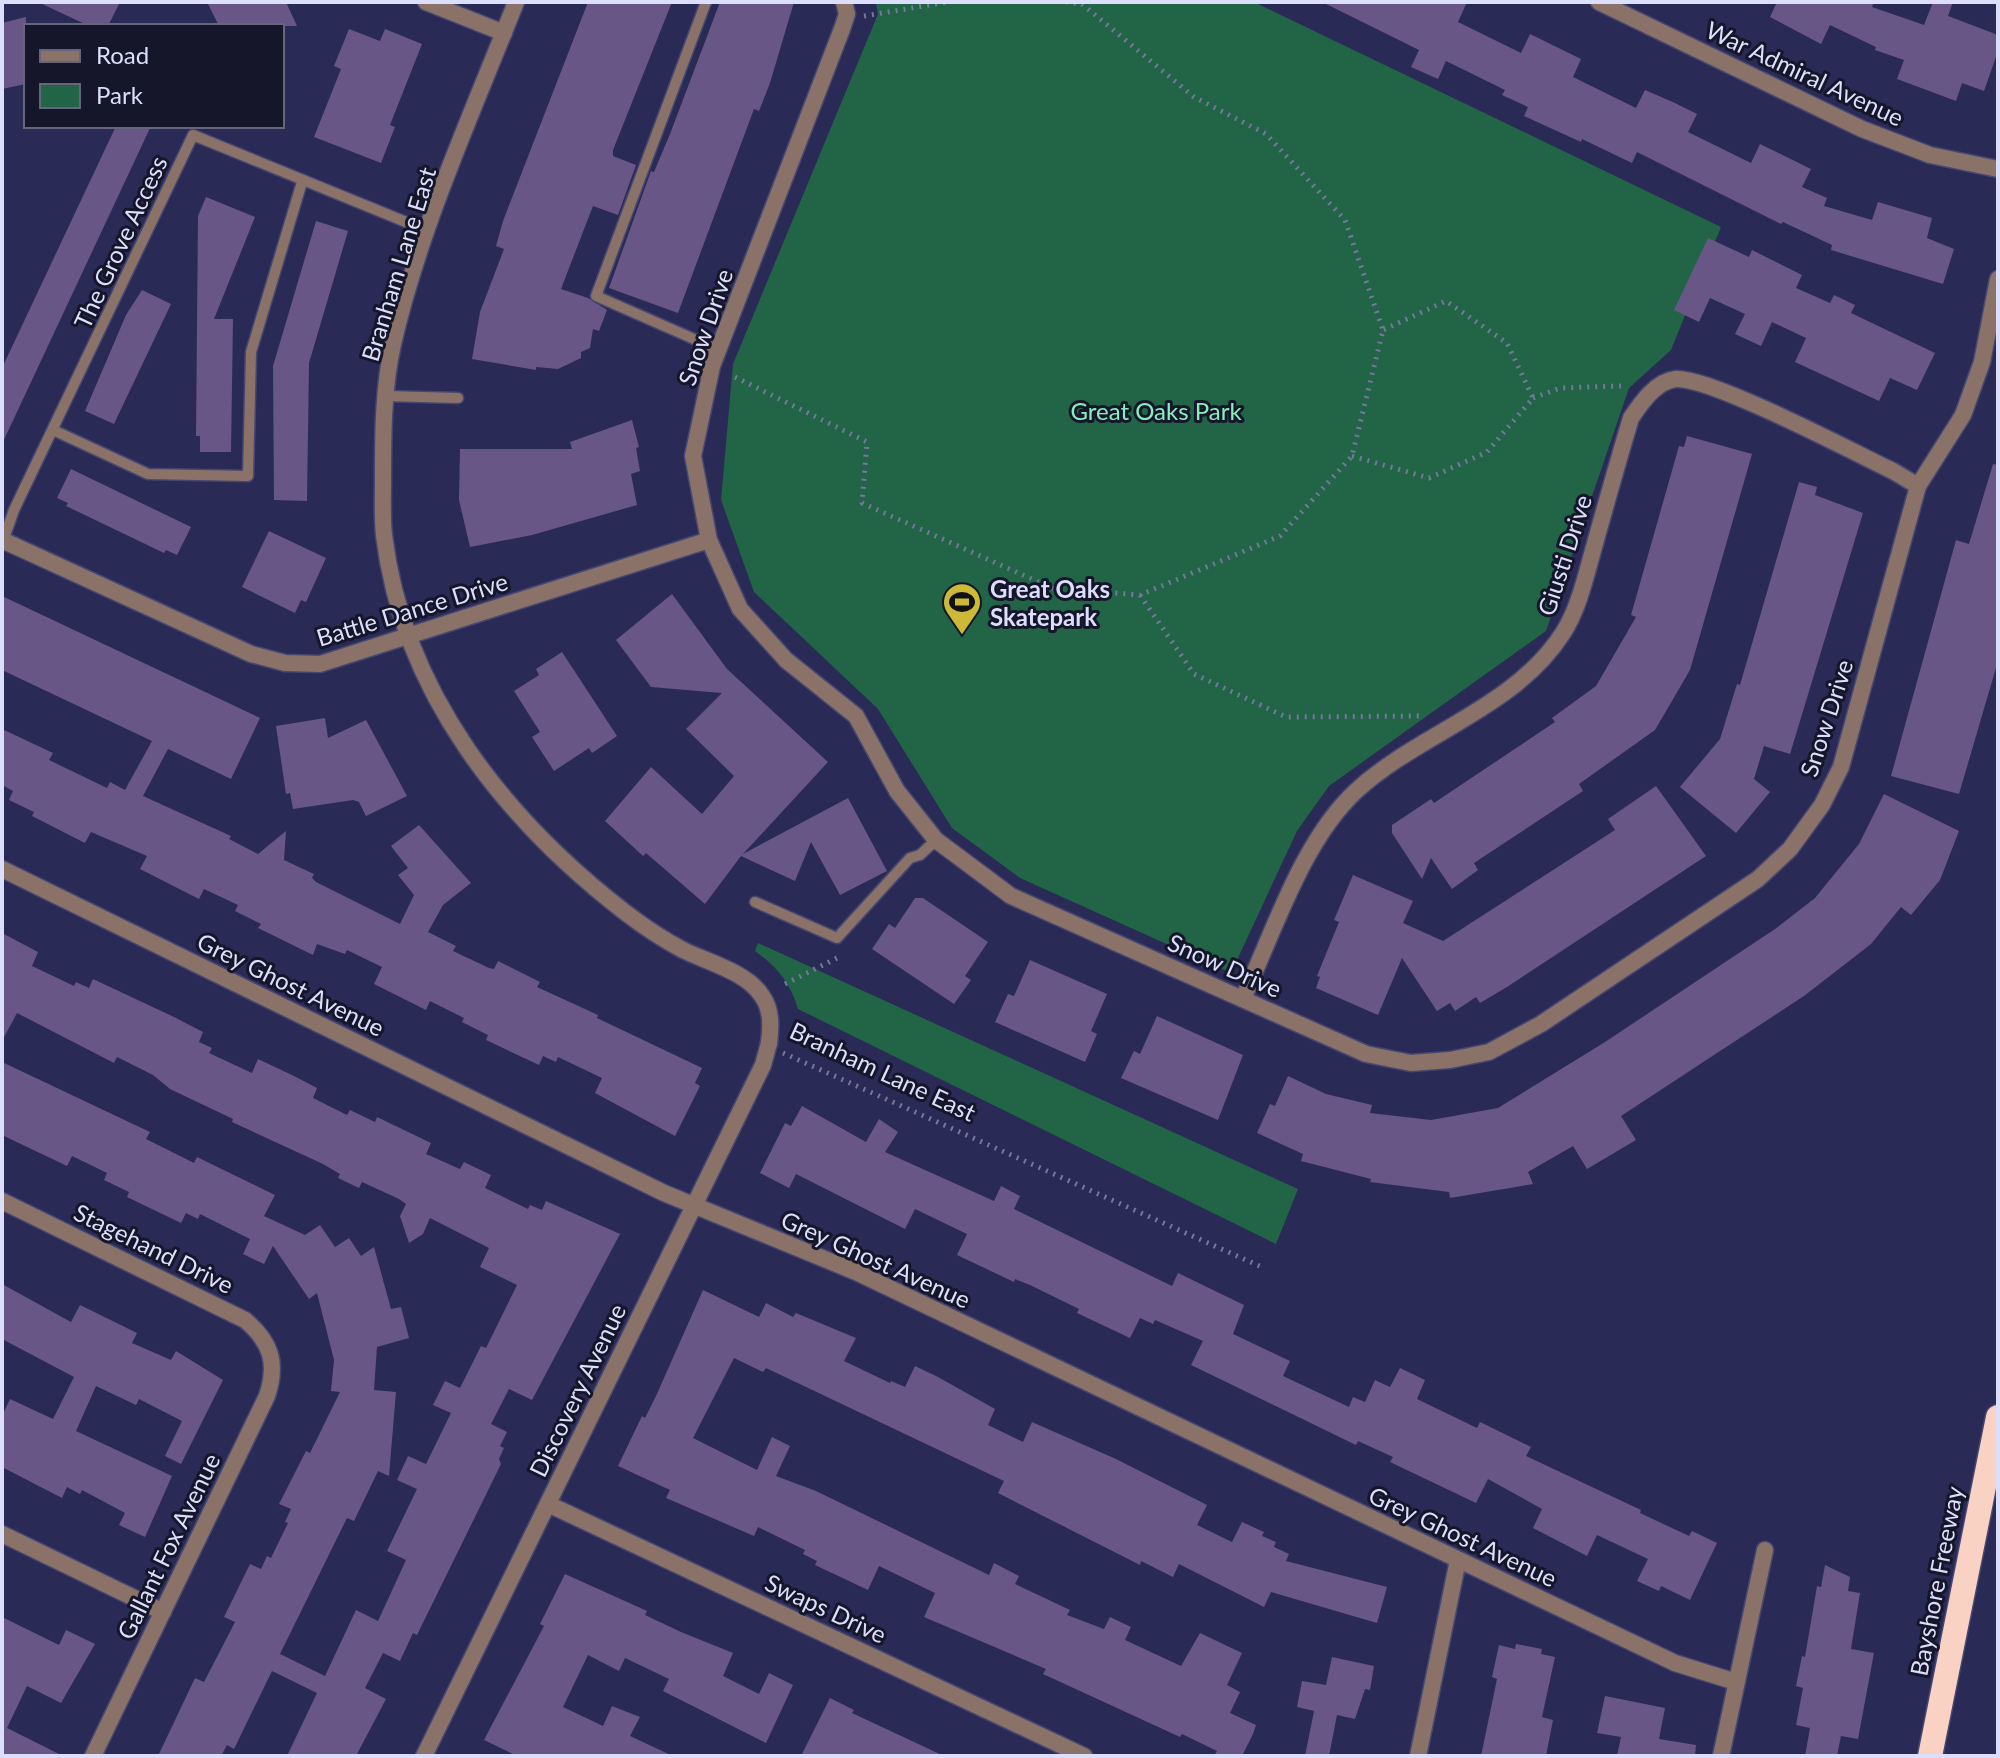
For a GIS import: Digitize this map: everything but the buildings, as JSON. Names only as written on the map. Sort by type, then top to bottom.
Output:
[{"type":"highway","name":"Bayshore Freeway","points":[[1930,1756],[1998,1417]]},
{"type":"street","points":[[426,2],[504,33]]},
{"type":"street","name":"Branham Lane East","points":[[516,2],[428,231],[393,344],[386,396],[383,533],[398,607],[439,708],[490,781],[550,850],[628,915],[680,948],[743,978],[762,995],[772,1020],[769,1043]]},
{"type":"street","name":"War Admiral Avenue","points":[[1599,2],[1862,129],[1930,155],[1998,169]]},
{"type":"street","name":"Snow Drive","points":[[846,8],[719,350],[693,456],[709,540],[740,609],[786,660],[856,716],[897,791],[936,840],[1011,896],[1366,1054],[1411,1063],[1450,1060],[1489,1052],[1541,1024],[1758,879],[1790,849],[1822,805],[1841,767],[1918,486],[1963,415],[1982,362],[1998,279]]},
{"type":"street","name":"Giusti Drive","points":[[1243,998],[1316,841],[1334,813],[1359,788],[1513,687],[1543,661],[1565,630],[1581,593],[1631,418],[1647,394],[1675,379],[1708,386],[1893,471],[1918,486]]},
{"type":"street","name":"Battle Dance Drive","points":[[2,540],[251,654],[285,663],[320,664],[709,540]]},
{"type":"street","name":"Grey Ghost Avenue","points":[[2,869],[693,1206],[856,1272],[1675,1663],[1736,1682]]},
{"type":"street","name":"Discovery Avenue","points":[[424,1756],[763,1065],[769,1043]]},
{"type":"street","name":"Stagehand Drive","points":[[2,1201],[245,1320],[262,1334],[272,1353]]},
{"type":"street","name":"Gallant Fox Avenue","points":[[93,1756],[267,1396],[274,1375],[272,1353]]},
{"type":"street","name":"Swaps Drive","points":[[548,1504],[1084,1756]]},
{"type":"street","points":[[2,1534],[163,1612]]},
{"type":"street","points":[[1721,1756],[1765,1550]]},
{"type":"street","points":[[1418,1756],[1458,1560]]},
{"type":"lane","points":[[706,2],[596,296],[719,350]]},
{"type":"lane","name":"The Grove Access","points":[[2,540],[193,135],[428,231]]},
{"type":"lane","points":[[53,430],[148,474],[248,476],[251,352],[302,182]]},
{"type":"lane","points":[[386,396],[458,398]]},
{"type":"lane","points":[[755,902],[837,938],[910,858],[920,855],[936,840]]},
{"type":"path","points":[[846,8],[870,16],[948,2]]},
{"type":"path","points":[[735,377],[867,442],[862,503],[1052,588],[1140,595],[1280,536],[1352,456],[1383,330],[1345,220],[1266,134],[1194,97],[1082,4],[1066,2]]},
{"type":"path","points":[[1383,330],[1446,301],[1507,343],[1533,398]]},
{"type":"path","points":[[1352,456],[1429,478],[1487,452],[1533,398],[1560,388],[1621,386]]},
{"type":"path","points":[[1140,595],[1194,674],[1286,717],[1422,716]]},
{"type":"path","points":[[785,984],[853,950]]},
{"type":"path","name":"Branham Lane East","points":[[769,1043],[794,1061],[1264,1268]]},
{"type":"green space","name":"Great Oaks Park","points":[[876,2],[1254,2],[1721,227],[1671,350],[1629,388],[1546,631],[1329,786],[1297,831],[1231,973],[1020,878],[952,828],[878,709],[754,592],[721,500],[733,364],[878,14]]},
{"type":"green space","points":[[758,943],[1298,1189],[1276,1244],[798,1009],[782,976],[755,951]]},
{"type":"place","name":"Great Oaks Skatepark","points":[[962,636]]}]
